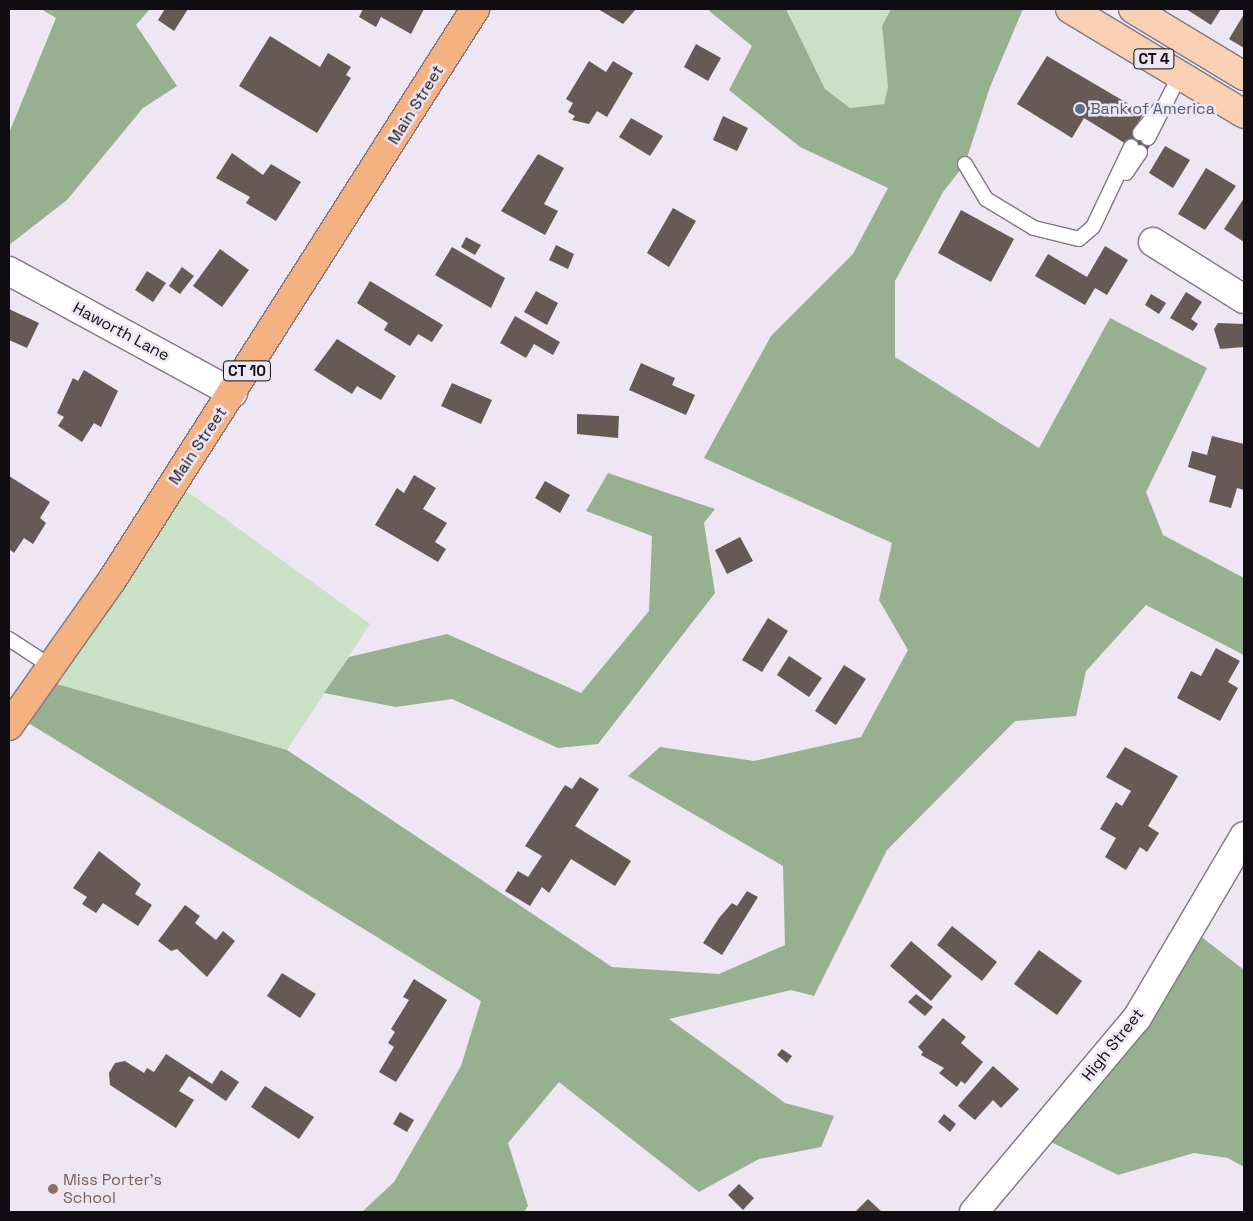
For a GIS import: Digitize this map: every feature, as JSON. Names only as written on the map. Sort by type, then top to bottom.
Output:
[{"type":"highway","name":"Main Street","points":[[9,726],[52,667],[233,393],[475,9]]},
{"type":"main road","name":"CT 4","points":[[1070,9],[1244,114]]},
{"type":"main road","name":"CT 4","points":[[1133,9],[1244,76]]},
{"type":"street","points":[[1153,242],[1244,300]]},
{"type":"street","name":"Haworth Lane","points":[[9,271],[233,393]]},
{"type":"street","name":"High Street","points":[[974,1212],[1138,1018],[1244,836]]},
{"type":"lane","points":[[1144,135],[1180,75]]},
{"type":"lane","points":[[965,164],[986,198],[1034,228],[1067,239],[1079,239],[1092,227],[1135,149]]},
{"type":"lane","points":[[9,639],[52,667]]},
{"type":"green space","points":[[41,9],[150,9],[136,25],[177,86],[143,108],[67,200],[9,245],[9,133],[56,18]]},
{"type":"green space","points":[[707,9],[786,9],[825,89],[850,108],[884,104],[888,87],[882,26],[891,9],[1023,9],[990,87],[965,164],[943,192],[895,281],[895,357],[1039,448],[1110,318],[1207,368],[1146,492],[1163,535],[1244,578],[1244,655],[1146,605],[1086,671],[1076,716],[1015,721],[887,850],[814,996],[791,990],[669,1019],[785,1103],[834,1116],[821,1147],[759,1159],[699,1192],[559,1082],[508,1143],[528,1206],[524,1212],[362,1212],[394,1182],[461,1066],[481,1001],[17,716],[43,680],[287,750],[612,967],[719,974],[785,945],[783,866],[628,776],[660,747],[754,761],[861,737],[908,650],[879,600],[892,543],[704,458],[771,336],[853,254],[888,188],[800,147],[729,90],[752,46]]},
{"type":"green space","points":[[786,9],[891,9],[882,26],[888,87],[884,104],[850,108],[825,89]]},
{"type":"green space","points":[[608,473],[715,509],[704,523],[715,593],[598,744],[558,748],[452,699],[396,707],[324,693],[349,657],[447,634],[581,693],[649,611],[652,536],[586,511]]},
{"type":"green space","points":[[173,481],[370,624],[287,750],[43,680]]},
{"type":"green space","points":[[1190,928],[1244,970],[1244,1167],[1228,1158],[1194,1153],[1118,1175],[1039,1136]]},
{"type":"building","points":[[165,9],[188,9],[174,31],[158,20]]},
{"type":"building","points":[[363,9],[424,9],[411,34],[381,17],[376,27],[359,17]]},
{"type":"building","points":[[598,9],[636,9],[623,24]]},
{"type":"building","points":[[1186,9],[1221,9],[1211,25]]},
{"type":"building","points":[[1244,14],[1244,48],[1229,39]]},
{"type":"building","points":[[270,36],[320,67],[328,53],[351,67],[346,75],[351,78],[317,133],[239,86]]},
{"type":"building","points":[[696,44],[721,58],[708,81],[684,67]]},
{"type":"building","name":"Bank of America","points":[[1047,56],[1144,113],[1134,129],[1153,141],[1144,155],[1084,118],[1072,138],[1017,104]]},
{"type":"building","points":[[589,61],[606,72],[613,61],[633,73],[607,117],[597,111],[589,124],[572,120],[575,116],[568,112],[573,103],[566,99]]},
{"type":"building","points":[[723,116],[748,128],[737,151],[713,140]]},
{"type":"building","points":[[631,118],[663,136],[650,156],[619,137]]},
{"type":"building","points":[[1165,146],[1190,160],[1173,188],[1149,173]]},
{"type":"building","points":[[232,153],[263,175],[271,164],[301,182],[276,221],[246,203],[250,197],[216,178]]},
{"type":"building","points":[[538,154],[564,168],[544,204],[558,211],[545,235],[501,211]]},
{"type":"building","points":[[1206,168],[1236,186],[1205,230],[1178,214]]},
{"type":"building","points":[[1244,198],[1244,242],[1224,229]]},
{"type":"building","points":[[673,208],[696,221],[669,267],[647,253]]},
{"type":"building","points":[[961,210],[1014,239],[991,282],[938,253]]},
{"type":"building","points":[[466,237],[481,245],[475,255],[461,247]]},
{"type":"building","points":[[556,245],[574,254],[568,269],[549,260]]},
{"type":"building","points":[[1105,246],[1128,260],[1107,295],[1095,288],[1085,305],[1035,276],[1048,254],[1087,277]]},
{"type":"building","points":[[452,247],[505,278],[491,308],[435,275]]},
{"type":"building","points":[[220,249],[249,270],[222,307],[193,286]]},
{"type":"building","points":[[182,267],[194,276],[180,294],[169,286]]},
{"type":"building","points":[[147,271],[166,283],[153,302],[135,290]]},
{"type":"building","points":[[370,281],[443,325],[432,342],[418,334],[410,346],[384,330],[388,323],[357,303]]},
{"type":"building","points":[[536,291],[558,303],[547,325],[524,312]]},
{"type":"building","points":[[1186,292],[1202,302],[1191,319],[1198,324],[1193,331],[1170,318]]},
{"type":"building","points":[[1151,294],[1166,303],[1159,314],[1145,305]]},
{"type":"building","points":[[9,309],[39,323],[27,348],[9,340]]},
{"type":"building","points":[[515,316],[560,342],[553,355],[534,344],[526,358],[500,343]]},
{"type":"building","points":[[1218,323],[1244,324],[1244,347],[1220,349],[1214,329]]},
{"type":"building","points":[[337,339],[396,376],[381,400],[357,386],[352,394],[314,370]]},
{"type":"building","points":[[641,363],[675,378],[672,385],[695,395],[686,415],[629,390]]},
{"type":"building","points":[[84,370],[118,391],[101,427],[94,423],[82,442],[58,426],[64,417],[57,413],[73,378],[78,381]]},
{"type":"building","points":[[452,383],[492,400],[481,424],[441,406]]},
{"type":"building","points":[[577,414],[619,416],[618,438],[577,434]]},
{"type":"building","points":[[1212,436],[1244,444],[1244,490],[1237,488],[1231,508],[1209,502],[1216,476],[1188,467],[1192,451],[1207,455]]},
{"type":"building","points":[[414,475],[436,488],[423,509],[447,523],[435,542],[446,549],[438,562],[375,525],[397,488],[404,493]]},
{"type":"building","points":[[9,476],[50,502],[40,518],[46,523],[33,544],[24,538],[14,553],[9,549]]},
{"type":"building","points":[[545,481],[570,495],[560,513],[535,498]]},
{"type":"building","points":[[740,537],[753,561],[727,574],[715,550]]},
{"type":"building","points":[[768,618],[788,631],[762,672],[742,660]]},
{"type":"building","points":[[1216,648],[1240,661],[1228,682],[1238,688],[1220,721],[1177,698],[1191,671],[1201,676]]},
{"type":"building","points":[[789,656],[822,678],[809,697],[777,675]]},
{"type":"building","points":[[844,665],[866,679],[836,725],[815,711]]},
{"type":"building","points":[[1125,747],[1178,776],[1148,826],[1159,833],[1147,852],[1140,847],[1126,870],[1105,857],[1116,838],[1100,829],[1116,802],[1122,806],[1131,791],[1106,777]]},
{"type":"building","points":[[580,777],[599,789],[575,826],[631,861],[615,886],[571,859],[549,893],[542,887],[530,906],[505,891],[518,871],[528,877],[542,856],[525,846],[565,785],[572,789]]},
{"type":"building","points":[[99,851],[141,884],[135,894],[152,905],[138,926],[103,903],[96,913],[82,904],[87,897],[73,888]]},
{"type":"building","points":[[747,891],[758,897],[722,955],[703,943],[719,918],[732,903],[737,906]]},
{"type":"building","points":[[185,905],[200,916],[195,923],[216,940],[223,931],[235,941],[207,977],[177,949],[171,951],[158,941]]},
{"type":"building","points":[[952,926],[997,962],[982,981],[937,945]]},
{"type":"building","points":[[911,941],[952,976],[931,1001],[890,966]]},
{"type":"building","points":[[1039,950],[1082,981],[1057,1015],[1014,984]]},
{"type":"building","points":[[282,973],[316,994],[300,1018],[267,996]]},
{"type":"building","points":[[414,979],[447,1000],[396,1082],[379,1072],[394,1047],[388,1043],[395,1032],[391,1029],[409,1000],[403,997]]},
{"type":"building","points":[[916,994],[933,1007],[925,1016],[908,1002]]},
{"type":"building","points":[[943,1018],[966,1037],[961,1043],[983,1062],[965,1084],[961,1081],[957,1087],[939,1073],[944,1068],[921,1055],[923,1052],[918,1047]]},
{"type":"building","points":[[782,1049],[792,1056],[787,1063],[777,1055]]},
{"type":"building","points":[[166,1054],[212,1084],[221,1070],[239,1082],[226,1101],[189,1076],[179,1091],[194,1100],[176,1128],[110,1085],[109,1073],[115,1063],[125,1061],[144,1073],[147,1068],[154,1072]]},
{"type":"building","points":[[993,1066],[1019,1089],[1001,1108],[993,1100],[975,1120],[958,1106]]},
{"type":"building","points":[[265,1086],[314,1117],[299,1139],[251,1107]]},
{"type":"building","points":[[400,1112],[414,1120],[407,1132],[393,1124]]},
{"type":"building","points":[[944,1114],[956,1124],[950,1132],[938,1122]]},
{"type":"building","points":[[739,1184],[754,1198],[743,1210],[728,1195]]},
{"type":"building","points":[[868,1199],[882,1212],[855,1212]]},
{"type":"place","name":"Bank of America","points":[[1080,109]]},
{"type":"place","name":"Miss Porter's School","points":[[53,1189]]}]
